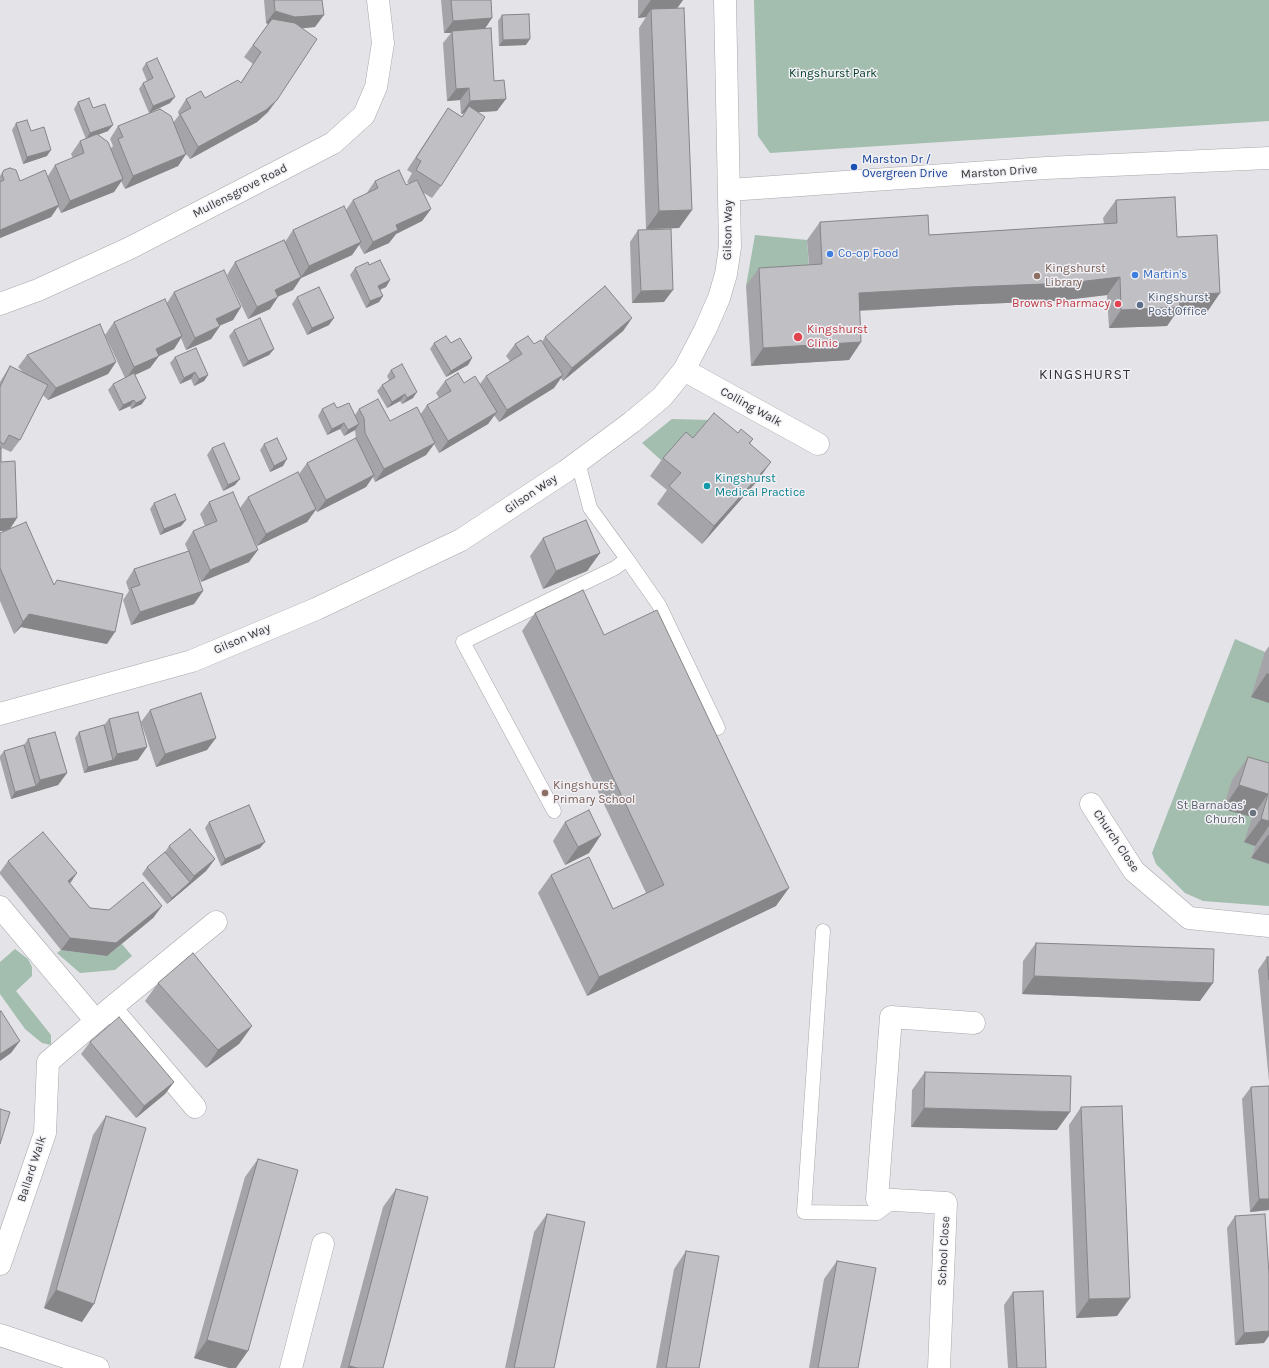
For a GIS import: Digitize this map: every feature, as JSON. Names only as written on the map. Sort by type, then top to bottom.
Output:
[{"type":"street","name":"Mullensgrove Road","points":[[0,304],[38,290],[130,248],[333,143],[364,115],[376,87],[383,43],[378,0]]},
{"type":"street","name":"Gilson Way","points":[[0,714],[192,660],[316,609],[461,540],[578,462],[632,422],[662,397],[684,370],[705,330],[719,298],[726,274],[730,247],[725,0]]},
{"type":"street","name":"Marston Drive","points":[[729,190],[1046,168],[1269,158]]},
{"type":"street","name":"Colling Walk","points":[[684,370],[818,444]]},
{"type":"street","name":"Church Close","points":[[1092,804],[1134,871],[1189,918],[1269,926]]},
{"type":"street","points":[[0,907],[195,1107]]},
{"type":"street","name":"Ballard Walk","points":[[0,1264],[45,1133],[48,1062],[103,1014],[216,922]]},
{"type":"street","points":[[886,1200],[891,1017],[974,1023]]},
{"type":"street","name":"School Close","points":[[886,1200],[946,1203],[939,1368]]},
{"type":"street","points":[[291,1368],[323,1244]]},
{"type":"street","points":[[0,1335],[98,1368]]},
{"type":"lane","points":[[578,462],[590,508],[659,605],[718,728]]},
{"type":"lane","points":[[554,811],[463,642],[615,568],[627,559]]},
{"type":"lane","points":[[823,931],[804,1212],[877,1213],[886,1200]]},
{"type":"green space","name":"Kingshurst Park","points":[[754,0],[1269,0],[1269,121],[770,153],[758,136]]},
{"type":"green space","points":[[755,235],[807,240],[810,282],[746,286]]},
{"type":"green space","points":[[672,419],[710,420],[736,439],[663,462],[642,443]]},
{"type":"green space","points":[[1235,639],[1265,652],[1269,703],[1269,769],[1252,817],[1255,846],[1251,858],[1269,864],[1269,906],[1203,901],[1185,893],[1156,864],[1152,853]]},
{"type":"green space","points":[[122,944],[132,956],[115,970],[80,973],[57,953],[61,950],[107,956]]},
{"type":"green space","points":[[15,949],[28,959],[32,967],[32,976],[16,991],[51,1035],[51,1045],[42,1043],[25,1029],[0,994],[0,962]]},
{"type":"building","points":[[274,0],[322,0],[324,15],[295,17],[275,11]]},
{"type":"building","points":[[451,0],[491,0],[492,18],[453,21]]},
{"type":"building","points":[[684,8],[692,210],[659,211],[651,9]]},
{"type":"building","points":[[529,14],[530,39],[503,40],[502,15]]},
{"type":"building","points":[[272,19],[295,23],[317,39],[277,100],[266,110],[198,147],[180,114],[191,108],[186,99],[201,91],[205,98],[238,80],[241,83],[261,52],[253,45]]},
{"type":"building","points":[[491,28],[494,81],[504,80],[506,99],[470,101],[469,88],[456,89],[452,31]]},
{"type":"building","points":[[157,58],[175,97],[153,106],[143,83],[153,78],[146,63]]},
{"type":"building","points":[[89,98],[93,108],[105,104],[113,125],[90,133],[78,102]]},
{"type":"building","points":[[469,106],[485,117],[441,186],[416,170],[421,161],[416,158],[448,108],[462,117]]},
{"type":"building","points":[[160,109],[171,116],[186,154],[133,176],[118,139],[123,137],[118,126]]},
{"type":"building","points":[[27,120],[31,131],[44,127],[51,150],[27,157],[16,123]]},
{"type":"building","points":[[97,134],[108,142],[123,179],[70,201],[55,165],[84,153],[80,141]]},
{"type":"building","points":[[10,168],[16,170],[20,181],[45,170],[59,205],[0,230],[0,182],[4,180],[2,174],[4,170]]},
{"type":"building","points":[[399,170],[406,185],[417,180],[431,209],[396,225],[398,230],[373,242],[353,200],[378,188],[375,181]]},
{"type":"building","points":[[1175,197],[1177,237],[1217,235],[1220,293],[1179,295],[1180,307],[1121,310],[1120,277],[1069,283],[859,293],[861,342],[763,348],[759,268],[822,264],[820,222],[928,215],[929,235],[1117,223],[1116,200]]},
{"type":"building","points":[[344,206],[361,242],[309,266],[293,230]]},
{"type":"building","points":[[671,229],[673,290],[641,291],[638,230]]},
{"type":"building","points":[[284,240],[301,277],[275,290],[278,297],[257,307],[235,262]]},
{"type":"building","points":[[380,260],[390,280],[378,286],[383,296],[370,301],[355,268],[368,262],[369,265]]},
{"type":"building","points":[[224,270],[241,307],[216,319],[220,326],[195,338],[174,292]]},
{"type":"building","points":[[605,286],[632,318],[572,368],[545,337]]},
{"type":"building","points":[[319,287],[334,318],[312,328],[297,297]]},
{"type":"building","points":[[165,299],[182,336],[156,349],[159,356],[134,367],[114,322]]},
{"type":"building","points":[[260,318],[274,349],[248,361],[234,330]]},
{"type":"building","points":[[100,324],[116,362],[56,388],[27,355]]},
{"type":"building","points":[[446,336],[451,343],[460,338],[472,358],[451,371],[434,343]]},
{"type":"building","points":[[528,336],[534,344],[541,340],[563,375],[507,410],[486,376],[522,354],[515,344]]},
{"type":"building","points":[[196,348],[208,375],[199,379],[195,372],[184,378],[175,357]]},
{"type":"building","points":[[402,364],[417,392],[407,398],[405,394],[392,402],[382,385],[395,377],[391,370]]},
{"type":"building","points":[[10,366],[48,385],[20,440],[9,435],[4,444],[0,442],[0,387]]},
{"type":"building","points":[[134,373],[146,398],[136,403],[134,400],[123,405],[113,384]]},
{"type":"building","points":[[458,373],[464,383],[475,376],[497,412],[448,441],[427,405],[451,391],[445,381]]},
{"type":"building","points":[[378,399],[390,421],[417,407],[435,443],[384,469],[365,433],[364,418],[359,409]]},
{"type":"building","points":[[334,403],[337,408],[349,403],[359,424],[348,430],[344,423],[332,429],[322,409]]},
{"type":"building","name":"Kingshurst Medical Practice","points":[[714,413],[738,433],[741,429],[753,439],[749,443],[771,462],[714,526],[669,486],[681,473],[663,458],[686,432],[693,438]]},
{"type":"building","points":[[277,438],[287,459],[274,466],[264,444]]},
{"type":"building","points":[[356,438],[374,475],[326,500],[307,463]]},
{"type":"building","points":[[224,443],[240,479],[228,485],[212,448]]},
{"type":"building","points":[[0,448],[1,462],[15,461],[17,518],[0,519]]},
{"type":"building","points":[[298,472],[316,509],[266,534],[248,497]]},
{"type":"building","points":[[233,492],[258,550],[210,570],[193,531],[217,521],[209,502]]},
{"type":"building","points":[[175,494],[186,520],[164,529],[154,503]]},
{"type":"building","points":[[586,520],[600,553],[556,571],[543,538]]},
{"type":"building","points":[[26,522],[54,585],[57,580],[123,594],[115,632],[29,614],[23,622],[0,568],[0,533]]},
{"type":"building","points":[[189,551],[203,591],[140,612],[131,588],[140,585],[134,569]]},
{"type":"building","points":[[583,590],[604,635],[657,610],[789,888],[599,977],[551,875],[589,857],[613,909],[664,885],[535,613]]},
{"type":"building","points":[[201,693],[216,738],[165,754],[150,710]]},
{"type":"building","points":[[138,712],[147,747],[117,754],[109,719]]},
{"type":"building","points":[[104,725],[113,760],[88,767],[79,732]]},
{"type":"building","points":[[55,732],[67,773],[40,780],[28,739]]},
{"type":"building","points":[[24,745],[36,786],[15,792],[4,751]]},
{"type":"building","points":[[1248,757],[1269,763],[1269,821],[1261,819],[1268,794],[1239,785]]},
{"type":"building","points":[[249,805],[265,842],[225,859],[209,822]]},
{"type":"building","points":[[589,810],[601,835],[578,847],[565,822]]},
{"type":"building","points":[[190,829],[215,859],[194,876],[169,846]]},
{"type":"building","points":[[43,832],[77,873],[68,881],[90,908],[109,910],[143,882],[162,906],[116,943],[70,938],[8,861]]},
{"type":"building","points":[[165,852],[190,882],[172,898],[147,867]]},
{"type":"building","points":[[1036,943],[1214,949],[1213,983],[1034,976]]},
{"type":"building","points":[[193,953],[252,1026],[218,1050],[158,983]]},
{"type":"building","points":[[1267,957],[1269,957],[1269,980]]},
{"type":"building","points":[[1,1011],[20,1041],[0,1054],[0,1012]]},
{"type":"building","points":[[119,1017],[174,1082],[144,1106],[90,1042]]},
{"type":"building","points":[[925,1072],[1071,1076],[1070,1112],[924,1108]]},
{"type":"building","points":[[1269,1086],[1269,1199],[1259,1199],[1251,1087]]},
{"type":"building","points":[[1122,1106],[1130,1298],[1089,1299],[1081,1107]]},
{"type":"building","points":[[0,1109],[10,1112],[0,1144]]},
{"type":"building","points":[[106,1116],[146,1128],[94,1304],[56,1290]]},
{"type":"building","points":[[258,1159],[298,1170],[248,1351],[207,1340]]},
{"type":"building","points":[[396,1189],[428,1197],[383,1368],[358,1368],[349,1366]]},
{"type":"building","points":[[547,1214],[585,1222],[554,1368],[514,1368]]},
{"type":"building","points":[[1265,1214],[1269,1274],[1269,1331],[1244,1333],[1235,1216]]},
{"type":"building","points":[[686,1251],[719,1256],[699,1368],[666,1368]]},
{"type":"building","points":[[837,1261],[876,1268],[858,1368],[818,1368]]},
{"type":"building","points":[[1043,1291],[1046,1368],[1017,1368],[1013,1292]]},
{"type":"place","name":"Marston Dr / Overgreen Drive","points":[[854,167]]},
{"type":"place","name":"Co-op Food","points":[[830,254]]},
{"type":"place","name":"Martin's","points":[[1135,275]]},
{"type":"place","name":"Kingshurst Library","points":[[1037,276]]},
{"type":"place","name":"Browns Pharmacy","points":[[1118,304]]},
{"type":"place","name":"Kingshurst Post Office","points":[[1140,305]]},
{"type":"place","name":"Kingshurst Clinic","points":[[798,337]]},
{"type":"place","name":"Kingshurst Medical Practice","points":[[707,486]]},
{"type":"place","name":"Kingshurst Primary School","points":[[545,793]]},
{"type":"place","name":"St Barnabas' Church","points":[[1253,813]]},
{"type":"district","name":"KINGSHURST","points":[[1085,375]]}]
